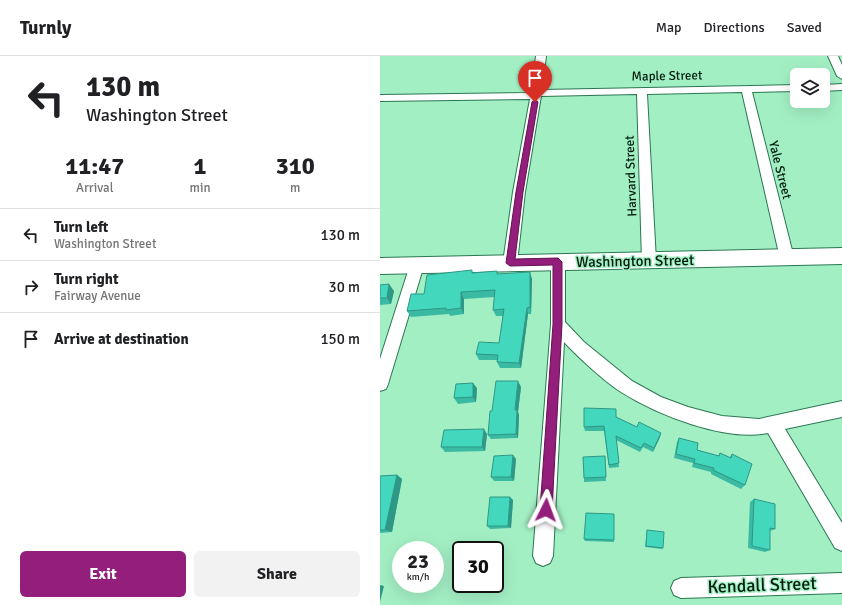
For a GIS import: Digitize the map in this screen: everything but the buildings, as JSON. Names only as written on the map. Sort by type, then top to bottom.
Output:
[{"type":"main road","name":"Washington Street","points":[[380,266],[842,256]]},
{"type":"street","points":[[510,263],[519,192],[536,95],[541,56]]},
{"type":"street","points":[[833,56],[842,76]]},
{"type":"street","name":"Maple Street","points":[[380,98],[790,88]]},
{"type":"street","points":[[830,88],[842,88]]},
{"type":"street","name":"Yale Street","points":[[746,89],[787,258]]},
{"type":"street","name":"Harvard Street","points":[[642,91],[649,261]]},
{"type":"street","points":[[543,556],[558,324],[558,262]]},
{"type":"street","points":[[380,384],[417,265]]},
{"type":"street","points":[[558,324],[579,347],[626,386],[656,403],[688,415],[722,424],[759,427],[842,409]]},
{"type":"street","points":[[772,424],[842,541]]},
{"type":"street","name":"Kendall Street","points":[[681,588],[842,583]]},
{"type":"route","points":[[535,102],[519,192],[510,263],[558,262],[558,324],[546,510]]}]
